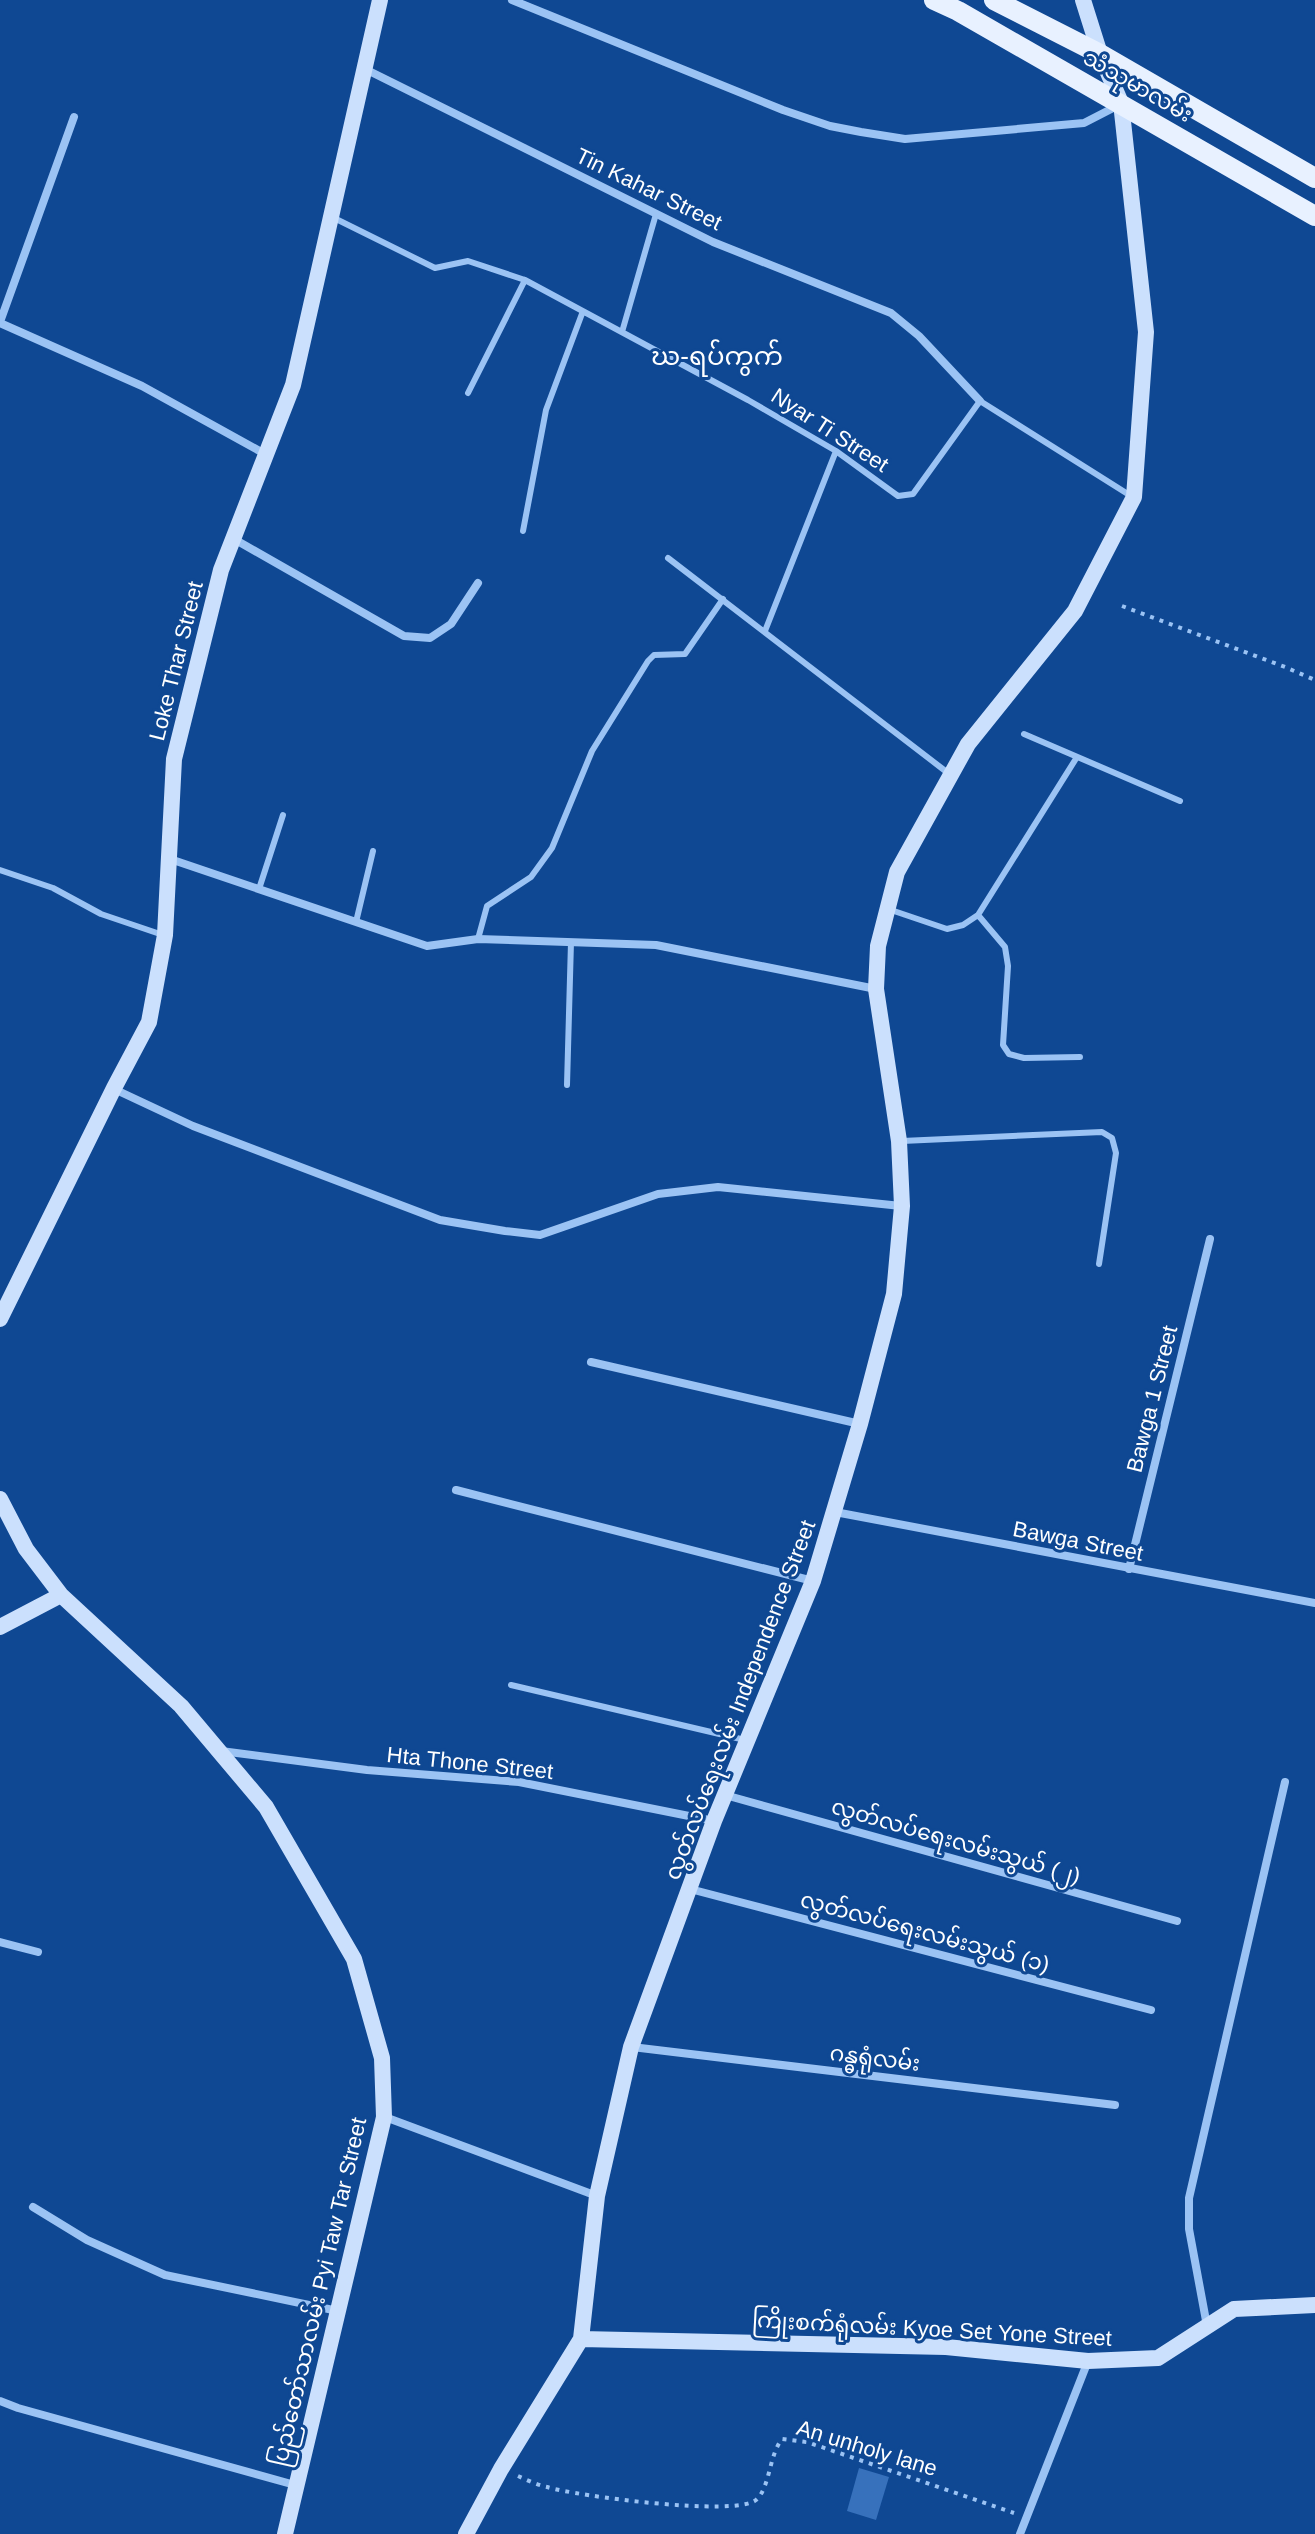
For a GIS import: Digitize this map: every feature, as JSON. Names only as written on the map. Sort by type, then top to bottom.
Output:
[{"type":"main road","name":"သံသုမာလမ်း","points":[[934,0],[1121,103],[1315,216]]},
{"type":"main road","name":"သံသုမာလမ်း","points":[[994,0],[1100,54],[1315,178]]},
{"type":"street","name":"Loke Thar Street","points":[[0,1319],[149,1022],[165,935],[174,759],[221,570],[293,385],[380,0]]},
{"type":"street","points":[[512,0],[783,110],[830,126],[861,132],[905,139],[1084,123],[1121,103]]},
{"type":"street","name":"လွတ်လပ်ရေးလမ်း Independence Street","points":[[466,2534],[501,2469],[581,2339],[597,2196],[631,2047],[714,1821],[813,1581],[860,1424],[894,1294],[902,1206],[899,1141],[876,989],[878,946],[897,872],[968,744],[1075,611],[1134,497],[1146,332],[1121,103],[1100,54],[1083,0]]},
{"type":"street","name":"Tin Kahar Street","points":[[364,69],[713,242],[891,313],[919,336],[980,401]]},
{"type":"street","points":[[74,117],[0,323],[142,386],[265,454]]},
{"type":"street","points":[[233,539],[404,636],[430,638],[451,624],[478,583]]},
{"type":"street","points":[[170,859],[427,946],[478,939],[656,945],[876,989]]},
{"type":"street","points":[[114,1088],[193,1126],[440,1220],[505,1231],[540,1235],[658,1194],[718,1187],[902,1206]]},
{"type":"street","name":"Bawga 1 Street","points":[[1129,1569],[1210,1239]]},
{"type":"street","points":[[591,1362],[860,1424]]},
{"type":"street","points":[[456,1490],[813,1581]]},
{"type":"street","points":[[0,1499],[26,1549],[61,1595],[0,1627]]},
{"type":"street","name":"Bawga Street","points":[[835,1512],[1315,1603]]},
{"type":"street","name":"ပြည်တော်သာလမ်း Pyi Taw Tar Street","points":[[61,1595],[181,1706],[266,1807],[354,1959],[382,2058],[384,2117],[285,2534]]},
{"type":"street","name":"Hta Thone Street","points":[[221,1751],[367,1770],[519,1782],[714,1821]]},
{"type":"street","points":[[1207,2327],[1189,2229],[1189,2198],[1285,1782]]},
{"type":"street","name":"လွတ်လပ်ရေးလမ်းသွယ် (၂)","points":[[725,1795],[1177,1921]]},
{"type":"street","name":"လွတ်လပ်ရေးလမ်းသွယ် (၁)","points":[[690,1889],[1151,2010]]},
{"type":"street","points":[[0,1942],[38,1952]]},
{"type":"street","name":"ဂန္ဓရုံလမ်း","points":[[631,2047],[1115,2105]]},
{"type":"street","points":[[384,2117],[597,2196]]},
{"type":"street","points":[[33,2207],[87,2240],[165,2275],[338,2311]]},
{"type":"street","name":"ကြိုးစက်ရုံလမ်း Kyoe Set Yone Street","points":[[581,2339],[946,2347],[1088,2361],[1158,2358],[1234,2309],[1315,2305]]},
{"type":"street","points":[[1020,2534],[1088,2361]]},
{"type":"street","points":[[0,2401],[32,2413],[295,2485]]},
{"type":"lane","points":[[622,332],[656,214]]},
{"type":"lane","name":"Nyar Ti Street","points":[[330,216],[435,268],[468,261],[525,280],[836,451],[898,496],[913,494],[980,401]]},
{"type":"lane","points":[[468,393],[525,280]]},
{"type":"lane","points":[[523,531],[546,410],[583,311]]},
{"type":"lane","points":[[980,401],[1134,497]]},
{"type":"lane","points":[[765,631],[836,451]]},
{"type":"lane","points":[[668,558],[951,775]]},
{"type":"lane","points":[[478,939],[487,906],[531,877],[552,848],[592,751],[648,661],[654,655],[685,654],[723,599]]},
{"type":"lane","points":[[1024,734],[1180,801]]},
{"type":"lane","points":[[888,909],[947,929],[963,925],[978,915],[1077,757]]},
{"type":"lane","points":[[259,889],[283,815]]},
{"type":"lane","points":[[356,922],[373,851]]},
{"type":"lane","points":[[0,870],[53,888],[101,914],[165,935]]},
{"type":"lane","points":[[978,915],[1005,947],[1008,966],[1003,1045],[1009,1054],[1024,1058],[1080,1057]]},
{"type":"lane","points":[[567,1085],[571,942]]},
{"type":"lane","points":[[899,1141],[1102,1132],[1112,1138],[1116,1153],[1099,1264]]},
{"type":"lane","points":[[511,1685],[748,1740]]},
{"type":"path","points":[[1122,606],[1315,680]]},
{"type":"path","name":"An unholy lane","points":[[501,2469],[546,2487],[629,2501],[750,2504],[759,2498],[775,2447],[782,2439],[807,2442],[1026,2518]]},
{"type":"building","points":[[859,2468],[889,2477],[876,2520],[847,2511]]},
{"type":"district","name":"ဃ-ရပ်ကွက်","points":[[717,356]]}]
